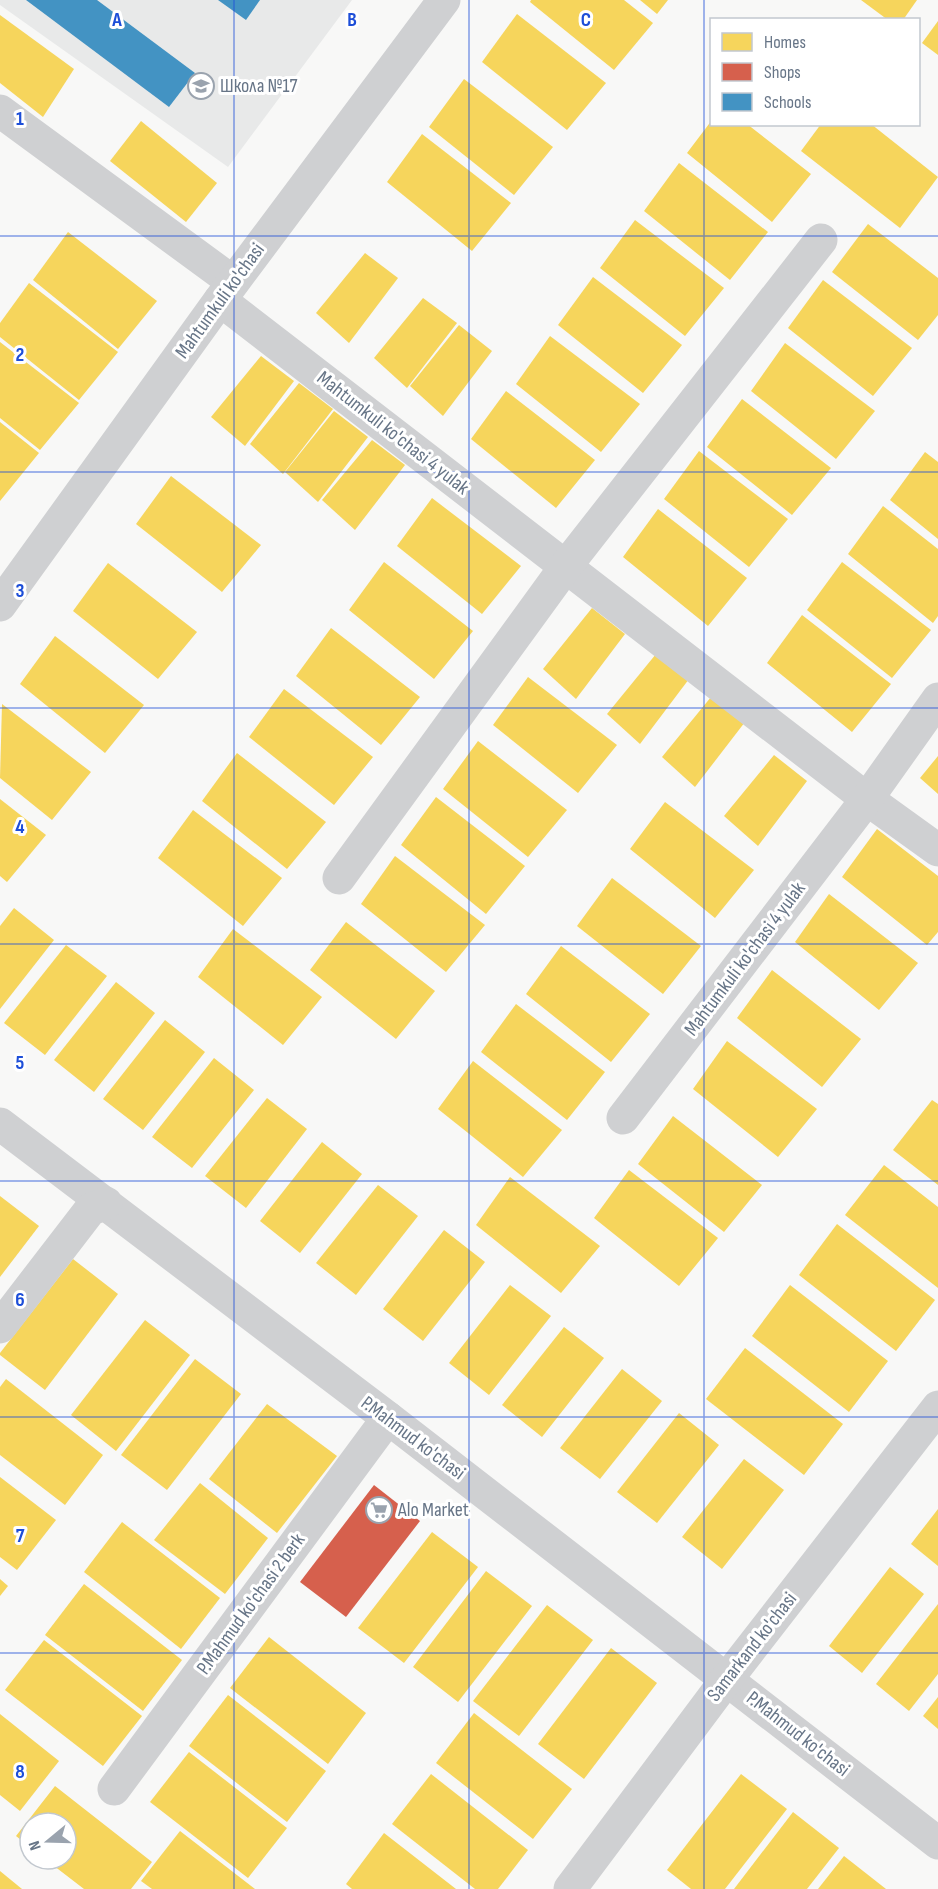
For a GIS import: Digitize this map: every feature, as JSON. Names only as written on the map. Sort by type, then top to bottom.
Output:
[{"type":"street","name":"Mahtumkuli ko'chasi","points":[[0,605],[227,291],[444,0]]},
{"type":"street","name":"Mahtumkuli ko'chasi 4 yulak","points":[[0,111],[227,291],[566,566],[867,799],[938,850]]},
{"type":"street","points":[[339,878],[566,566],[821,240]]},
{"type":"street","name":"Mahtumkuli ko'chasi 4 yulak","points":[[623,1118],[867,799],[938,699]]},
{"type":"street","name":"P.Mahmud ko'chasi","points":[[0,1124],[388,1418],[938,1843]]},
{"type":"street","points":[[0,1327],[90,1210],[106,1203]]},
{"type":"street","name":"Samarkand ko'chasi","points":[[570,1889],[727,1679],[938,1407]]},
{"type":"street","name":"P.Mahmud ko'chasi 2 berk","points":[[114,1789],[388,1418]]},
{"type":"shaded area","name":"Школа №17","points":[[0,0],[352,0],[228,167],[0,5]]},
{"type":"building: Homes","points":[[531,0],[624,0],[653,23],[614,70],[530,2]]},
{"type":"building: Homes","points":[[640,0],[668,0],[657,14]]},
{"type":"building: Homes","points":[[861,0],[917,0],[904,18],[885,18]]},
{"type":"building: Homes","points":[[517,14],[606,83],[567,130],[482,62]]},
{"type":"building: Homes","points":[[0,15],[74,69],[43,117],[0,83]]},
{"type":"building: Homes","points":[[938,21],[938,55],[922,43]]},
{"type":"building: Homes","points":[[464,79],[553,147],[514,195],[429,127]]},
{"type":"building: Homes","points":[[141,121],[217,183],[186,222],[110,161]]},
{"type":"building: Homes","points":[[710,123],[710,126],[750,126],[811,174],[772,222],[687,153]]},
{"type":"building: Homes","points":[[820,126],[874,126],[938,177],[900,228],[801,151]]},
{"type":"building: Homes","points":[[422,134],[511,203],[472,251],[387,182]]},
{"type":"building: Homes","points":[[679,163],[768,232],[730,280],[644,211]]},
{"type":"building: Homes","points":[[635,220],[724,288],[685,336],[600,268]]},
{"type":"building: Homes","points":[[868,224],[938,278],[938,315],[918,340],[832,272]]},
{"type":"building: Homes","points":[[68,232],[157,301],[118,349],[33,280]]},
{"type":"building: Homes","points":[[365,253],[398,278],[349,343],[316,313]]},
{"type":"building: Homes","points":[[593,277],[682,345],[643,393],[558,325]]},
{"type":"building: Homes","points":[[823,280],[912,348],[873,396],[788,328]]},
{"type":"building: Homes","points":[[29,283],[118,352],[79,400],[0,337],[0,323]]},
{"type":"building: Homes","points":[[423,298],[457,323],[407,388],[374,358]]},
{"type":"building: Homes","points":[[459,325],[492,351],[443,416],[410,386]]},
{"type":"building: Homes","points":[[550,336],[640,404],[601,452],[516,384]]},
{"type":"building: Homes","points":[[0,342],[79,403],[40,450],[0,418]]},
{"type":"building: Homes","points":[[785,343],[875,411],[836,459],[751,391]]},
{"type":"building: Homes","points":[[261,356],[294,381],[245,446],[211,417]]},
{"type":"building: Homes","points":[[299,383],[333,409],[283,474],[250,444]]},
{"type":"building: Homes","points":[[506,391],[595,460],[556,508],[471,439]]},
{"type":"building: Homes","points":[[742,399],[831,468],[792,515],[707,447]]},
{"type":"building: Homes","points":[[334,411],[368,437],[318,502],[285,472]]},
{"type":"building: Homes","points":[[0,422],[39,453],[0,501]]},
{"type":"building: Homes","points":[[372,440],[405,465],[355,530],[322,500]]},
{"type":"building: Homes","points":[[699,451],[788,519],[749,567],[664,499]]},
{"type":"building: Homes","points":[[925,452],[938,462],[938,539],[890,500]]},
{"type":"building: Homes","points":[[171,476],[261,545],[222,592],[136,524]]},
{"type":"building: Homes","points":[[432,498],[521,566],[482,614],[397,546]]},
{"type":"building: Homes","points":[[883,506],[938,549],[938,616],[933,623],[848,554]]},
{"type":"building: Homes","points":[[658,509],[747,578],[708,626],[623,557]]},
{"type":"building: Homes","points":[[384,562],[473,631],[434,679],[349,610]]},
{"type":"building: Homes","points":[[842,562],[931,630],[892,678],[807,610]]},
{"type":"building: Homes","points":[[108,563],[197,632],[158,679],[73,611]]},
{"type":"building: Homes","points":[[592,608],[625,634],[576,699],[543,669]]},
{"type":"building: Homes","points":[[802,615],[891,684],[852,732],[767,663]]},
{"type":"building: Homes","points":[[331,628],[420,697],[381,745],[296,676]]},
{"type":"building: Homes","points":[[55,636],[144,705],[105,753],[20,684]]},
{"type":"building: Homes","points":[[656,654],[689,679],[640,744],[607,714]]},
{"type":"building: Homes","points":[[528,677],[617,745],[578,793],[493,725]]},
{"type":"building: Homes","points":[[284,689],[373,757],[334,805],[249,737]]},
{"type":"building: Homes","points":[[711,697],[745,722],[695,787],[662,757]]},
{"type":"building: Homes","points":[[2,704],[91,772],[52,820],[0,778]]},
{"type":"building: Homes","points":[[478,741],[567,810],[528,857],[443,789]]},
{"type":"building: Homes","points":[[237,753],[326,822],[287,869],[202,801]]},
{"type":"building: Homes","points":[[774,755],[807,781],[758,846],[724,816]]},
{"type":"building: Homes","points":[[938,756],[938,794],[920,778]]},
{"type":"building: Homes","points":[[436,797],[525,866],[486,914],[401,845]]},
{"type":"building: Homes","points":[[0,799],[46,835],[7,882],[0,876]]},
{"type":"building: Homes","points":[[665,802],[754,870],[715,918],[630,849]]},
{"type":"building: Homes","points":[[193,810],[282,878],[243,926],[158,858]]},
{"type":"building: Homes","points":[[877,829],[938,876],[938,932],[927,945],[842,877]]},
{"type":"building: Homes","points":[[395,856],[485,925],[446,972],[361,904]]},
{"type":"building: Homes","points":[[612,878],[701,946],[663,994],[577,926]]},
{"type":"building: Homes","points":[[829,894],[918,963],[879,1010],[795,942]]},
{"type":"building: Homes","points":[[14,908],[54,940],[0,1009],[0,926]]},
{"type":"building: Homes","points":[[346,922],[435,991],[396,1039],[310,970]]},
{"type":"building: Homes","points":[[233,929],[322,997],[283,1045],[198,977]]},
{"type":"building: Homes","points":[[66,945],[107,976],[45,1055],[4,1023]]},
{"type":"building: Homes","points":[[561,946],[650,1014],[611,1062],[526,994]]},
{"type":"building: Homes","points":[[772,970],[861,1039],[822,1087],[737,1018]]},
{"type":"building: Homes","points":[[116,982],[155,1013],[94,1092],[54,1060]]},
{"type":"building: Homes","points":[[516,1004],[605,1072],[567,1120],[481,1052]]},
{"type":"building: Homes","points":[[165,1020],[205,1052],[143,1130],[103,1099]]},
{"type":"building: Homes","points":[[727,1041],[817,1109],[778,1157],[693,1089]]},
{"type":"building: Homes","points":[[214,1058],[254,1090],[192,1168],[152,1137]]},
{"type":"building: Homes","points":[[473,1061],[562,1130],[523,1177],[438,1109]]},
{"type":"building: Homes","points":[[267,1098],[307,1129],[246,1208],[205,1176]]},
{"type":"building: Homes","points":[[932,1100],[938,1104],[938,1185],[893,1150]]},
{"type":"building: Homes","points":[[673,1116],[762,1185],[724,1232],[638,1164]]},
{"type":"building: Homes","points":[[322,1142],[362,1174],[300,1253],[260,1221]]},
{"type":"building: Homes","points":[[884,1165],[938,1207],[938,1288],[845,1215]]},
{"type":"building: Homes","points":[[629,1170],[718,1238],[679,1286],[594,1218]]},
{"type":"building: Homes","points":[[510,1177],[600,1246],[561,1293],[476,1225]]},
{"type":"building: Homes","points":[[378,1185],[418,1216],[356,1295],[316,1263]]},
{"type":"building: Homes","points":[[0,1196],[39,1226],[0,1277]]},
{"type":"building: Homes","points":[[837,1224],[935,1300],[896,1351],[799,1275]]},
{"type":"building: Homes","points":[[444,1230],[485,1262],[423,1341],[383,1309]]},
{"type":"building: Homes","points":[[73,1259],[118,1294],[45,1390],[0,1353]]},
{"type":"building: Homes","points":[[510,1285],[551,1316],[489,1395],[449,1363]]},
{"type":"building: Homes","points":[[790,1285],[888,1361],[849,1412],[752,1336]]},
{"type":"building: Homes","points":[[145,1320],[190,1355],[116,1451],[71,1415]]},
{"type":"building: Homes","points":[[564,1327],[604,1358],[542,1437],[502,1405]]},
{"type":"building: Homes","points":[[745,1348],[843,1424],[804,1475],[706,1399]]},
{"type":"building: Homes","points":[[195,1359],[241,1394],[167,1490],[121,1455]]},
{"type":"building: Homes","points":[[622,1369],[662,1401],[600,1479],[560,1448]]},
{"type":"building: Homes","points":[[6,1379],[103,1455],[65,1505],[0,1455],[0,1387]]},
{"type":"building: Homes","points":[[267,1404],[337,1456],[277,1533],[209,1479]]},
{"type":"building: Homes","points":[[679,1413],[719,1445],[657,1523],[617,1492]]},
{"type":"building: Homes","points":[[744,1459],[784,1490],[722,1569],[682,1537]]},
{"type":"building: Homes","points":[[0,1477],[56,1520],[17,1570],[0,1557]]},
{"type":"building: Homes","points":[[200,1483],[268,1538],[225,1594],[154,1540]]},
{"type":"building: Homes","points":[[938,1509],[938,1566],[911,1544]]},
{"type":"building: Homes","points":[[122,1522],[220,1598],[181,1649],[84,1572]]},
{"type":"building: Homes","points":[[432,1532],[478,1567],[404,1663],[358,1628]]},
{"type":"building: Homes","points":[[890,1567],[924,1594],[862,1673],[829,1646]]},
{"type":"building: Homes","points":[[486,1571],[532,1606],[458,1702],[413,1667]]},
{"type":"building: Homes","points":[[0,1579],[8,1586],[0,1596]]},
{"type":"building: Homes","points":[[84,1584],[182,1660],[143,1711],[45,1635]]},
{"type":"building: Homes","points":[[938,1604],[938,1674],[909,1711],[876,1684]]},
{"type":"building: Homes","points":[[547,1605],[593,1640],[519,1736],[473,1701]]},
{"type":"building: Homes","points":[[269,1637],[366,1713],[328,1764],[230,1688]]},
{"type":"building: Homes","points":[[44,1640],[142,1716],[103,1766],[5,1690]]},
{"type":"building: Homes","points":[[611,1648],[657,1683],[584,1779],[538,1744]]},
{"type":"building: Homes","points":[[228,1695],[326,1771],[287,1822],[189,1746]]},
{"type":"building: Homes","points":[[938,1697],[938,1729],[923,1716]]},
{"type":"building: Homes","points":[[474,1713],[572,1789],[533,1839],[436,1763]]},
{"type":"building: Homes","points":[[0,1714],[59,1761],[20,1811],[0,1795]]},
{"type":"building: Homes","points":[[189,1752],[287,1828],[248,1878],[150,1802]]},
{"type":"building: Homes","points":[[431,1774],[528,1850],[498,1889],[475,1889],[392,1824]]},
{"type":"building: Homes","points":[[741,1774],[787,1809],[725,1889],[691,1889],[667,1870]]},
{"type":"building: Homes","points":[[55,1786],[152,1862],[131,1889],[84,1889],[61,1871],[78,1871],[78,1811],[36,1811]]},
{"type":"building: Homes","points":[[793,1812],[839,1848],[807,1889],[734,1889]]},
{"type":"building: Homes","points":[[180,1831],[255,1889],[152,1889],[141,1881]]},
{"type":"building: Homes","points":[[384,1833],[456,1889],[352,1889],[346,1884]]},
{"type":"building: Homes","points":[[844,1856],[886,1889],[818,1889]]},
{"type":"building: Homes","points":[[0,1871],[22,1889],[0,1889]]},
{"type":"building: Shops","points":[[374,1485],[420,1521],[346,1617],[300,1582]]},
{"type":"building: Schools","points":[[26,0],[97,0],[195,73],[169,107]]},
{"type":"building: Schools","points":[[218,0],[260,0],[246,20]]},
{"type":"place","name":"Школа №17","points":[[201,86]]},
{"type":"place","name":"Alo Market","points":[[379,1510]]}]
